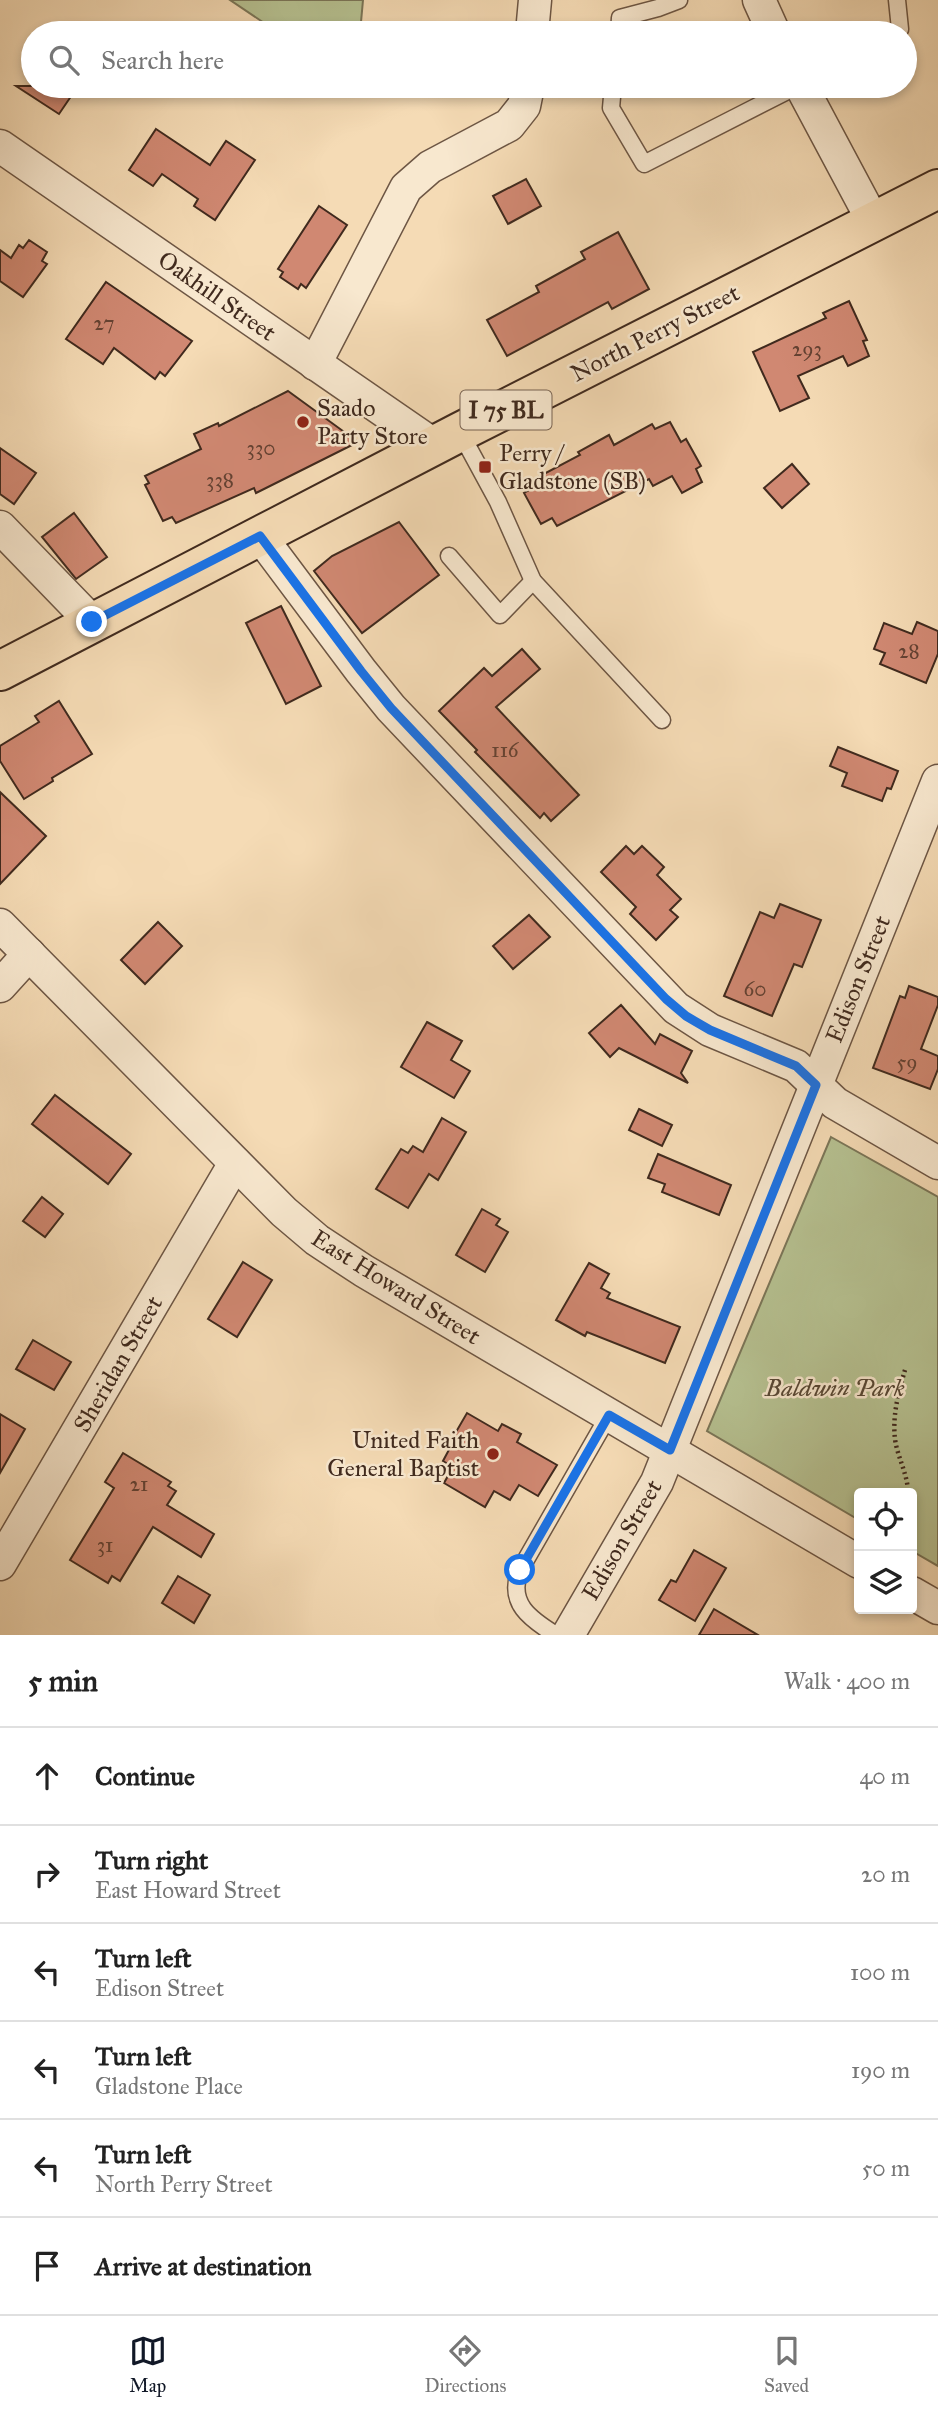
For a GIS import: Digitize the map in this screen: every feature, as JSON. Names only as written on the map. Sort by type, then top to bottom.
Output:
[{"type":"main road","name":"North Perry Street","points":[[0,671],[873,221],[935,194]]},
{"type":"street","points":[[533,21],[535,0]]},
{"type":"street","points":[[759,0],[769,21]]},
{"type":"street","points":[[315,364],[406,188],[430,167],[514,120],[524,106],[526,98]]},
{"type":"street","points":[[806,98],[873,221]]},
{"type":"street","name":"Oakhill Street","points":[[0,146],[315,364],[447,439]]},
{"type":"street","points":[[0,527],[92,622]]},
{"type":"street","points":[[260,536],[391,708],[666,999],[686,1016],[710,1030],[796,1066],[835,1103],[938,1163]]},
{"type":"street","name":"Edison Street","points":[[568,1635],[657,1482],[938,780]]},
{"type":"street","name":"East Howard Street","points":[[0,925],[294,1222],[334,1252],[854,1559]]},
{"type":"street","points":[[0,986],[29,954]]},
{"type":"street","name":"Sheridan Street","points":[[0,1564],[235,1163]]},
{"type":"street","points":[[917,1595],[938,1608]]},
{"type":"lane","points":[[620,21],[620,18],[679,0]]},
{"type":"lane","points":[[897,0],[899,21]]},
{"type":"lane","points":[[612,98],[611,108],[644,164],[775,98]]},
{"type":"lane","points":[[447,439],[498,502],[533,581],[662,720]]},
{"type":"lane","points":[[449,556],[500,615],[533,581]]},
{"type":"lane","points":[[556,1635],[528,1615],[517,1598],[515,1583],[609,1415]]},
{"type":"path","points":[[905,1370],[894,1424],[896,1445],[908,1488]]},
{"type":"green space","points":[[230,0],[363,0],[361,21],[261,21]]},
{"type":"green space","name":"Baldwin Park","points":[[831,1137],[938,1197],[938,1566],[917,1554],[917,1488],[854,1488],[854,1517],[707,1431]]},
{"type":"building","points":[[34,98],[70,98],[59,114]]},
{"type":"building","points":[[156,129],[210,165],[226,141],[255,160],[215,220],[194,206],[198,199],[162,174],[153,186],[129,170]]},
{"type":"building","points":[[526,179],[541,206],[508,224],[493,196]]},
{"type":"building","points":[[319,206],[347,225],[306,288],[301,284],[298,289],[280,277],[283,272],[278,269]]},
{"type":"building","points":[[618,232],[649,289],[612,309],[608,302],[507,356],[487,320],[539,292],[536,286],[585,259],[581,252]]},
{"type":"building","points":[[29,240],[47,252],[42,261],[47,264],[23,297],[0,281],[0,250],[11,258],[19,245],[23,248]]},
{"type":"building","points":[[106,282],[192,341],[165,376],[160,372],[155,379],[114,348],[103,364],[66,339]]},
{"type":"building","points":[[849,301],[867,340],[863,341],[869,356],[848,366],[843,356],[798,376],[809,398],[780,411],[753,352],[826,318],[823,313]]},
{"type":"building","points":[[288,391],[358,442],[256,493],[254,488],[176,523],[172,517],[163,521],[145,485],[149,483],[145,476],[201,449],[194,434],[218,423],[219,426]]},
{"type":"building","points":[[670,422],[681,442],[686,439],[701,466],[696,469],[702,482],[682,493],[672,476],[653,486],[649,479],[557,526],[552,518],[541,524],[524,493],[543,482],[540,476],[580,455],[578,452],[609,435],[614,445],[652,424],[655,429]]},
{"type":"building","points":[[0,448],[36,473],[14,504],[0,494]]},
{"type":"building","points":[[792,464],[809,484],[782,508],[764,488]]},
{"type":"building","points":[[74,513],[107,557],[76,579],[42,537]]},
{"type":"building","points":[[399,522],[439,575],[362,633],[314,571],[332,556]]},
{"type":"building","points":[[281,606],[321,686],[286,704],[246,623]]},
{"type":"building","points":[[917,622],[938,631],[938,654],[926,683],[880,664],[885,653],[874,649],[884,623],[912,634]]},
{"type":"building","points":[[522,649],[540,669],[496,707],[579,795],[551,821],[544,813],[540,818],[439,711],[484,668],[492,676]]},
{"type":"building","points":[[59,701],[92,754],[24,799],[0,761],[0,746],[39,722],[35,716]]},
{"type":"building","points":[[838,747],[898,771],[891,789],[887,788],[882,801],[842,786],[847,773],[830,766]]},
{"type":"building","points":[[0,792],[46,836],[0,884]]},
{"type":"building","points":[[626,846],[634,854],[642,846],[664,867],[657,875],[681,899],[670,910],[678,917],[656,940],[630,914],[636,907],[601,872]]},
{"type":"building","points":[[780,904],[821,920],[802,967],[794,964],[772,1016],[724,996],[760,912],[774,918]]},
{"type":"building","points":[[529,915],[550,937],[513,969],[493,946]]},
{"type":"building","points":[[158,922],[182,946],[145,984],[121,960]]},
{"type":"building","points":[[909,986],[938,997],[938,1005],[921,1049],[938,1056],[938,1069],[930,1089],[873,1068],[900,996],[905,998]]},
{"type":"building","points":[[621,1005],[655,1044],[660,1034],[692,1051],[681,1073],[688,1083],[619,1048],[610,1057],[589,1033]]},
{"type":"building","points":[[427,1022],[462,1041],[451,1060],[470,1071],[454,1098],[401,1067]]},
{"type":"building","points":[[55,1095],[131,1154],[108,1184],[32,1124]]},
{"type":"building","points":[[639,1109],[672,1125],[662,1146],[629,1130]]},
{"type":"building","points":[[442,1118],[466,1132],[438,1180],[429,1174],[408,1208],[376,1189],[401,1149],[408,1153],[413,1146],[423,1152]]},
{"type":"building","points":[[658,1154],[731,1185],[719,1215],[662,1192],[665,1184],[648,1178]]},
{"type":"building","points":[[42,1197],[63,1214],[45,1237],[23,1221]]},
{"type":"building","points":[[482,1209],[500,1219],[496,1225],[508,1232],[485,1272],[456,1255]]},
{"type":"building","points":[[243,1262],[272,1280],[237,1337],[208,1319]]},
{"type":"building","points":[[589,1263],[609,1274],[601,1288],[610,1293],[607,1298],[680,1327],[665,1363],[587,1332],[585,1336],[556,1320]]},
{"type":"building","points":[[33,1340],[71,1362],[54,1390],[16,1369]]},
{"type":"building","name":"United Faith General Baptist","points":[[467,1413],[498,1431],[502,1424],[521,1434],[517,1442],[557,1465],[538,1496],[519,1485],[510,1500],[494,1491],[485,1507],[444,1483],[453,1467],[443,1461],[451,1446],[449,1444]]},
{"type":"building","points":[[0,1414],[25,1429],[0,1473]]},
{"type":"building","points":[[123,1453],[171,1482],[168,1486],[176,1491],[167,1505],[214,1534],[201,1557],[153,1527],[120,1581],[112,1576],[108,1583],[70,1560],[114,1488],[105,1482]]},
{"type":"building","points":[[694,1550],[726,1568],[695,1621],[659,1600],[671,1580],[676,1582]]},
{"type":"building","points":[[178,1576],[210,1595],[194,1623],[162,1603]]},
{"type":"building","points":[[714,1609],[758,1635],[699,1635]]},
{"type":"place","name":"Saado Party Store","points":[[303,422]]},
{"type":"place","name":"Perry / Gladstone (SB)","points":[[485,467]]},
{"type":"place","name":"United Faith General Baptist","points":[[493,1454]]},
{"type":"route","points":[[92,622],[260,536],[391,708],[666,999],[686,1016],[710,1030],[796,1066],[816,1085],[670,1450],[609,1415],[520,1570]]}]
